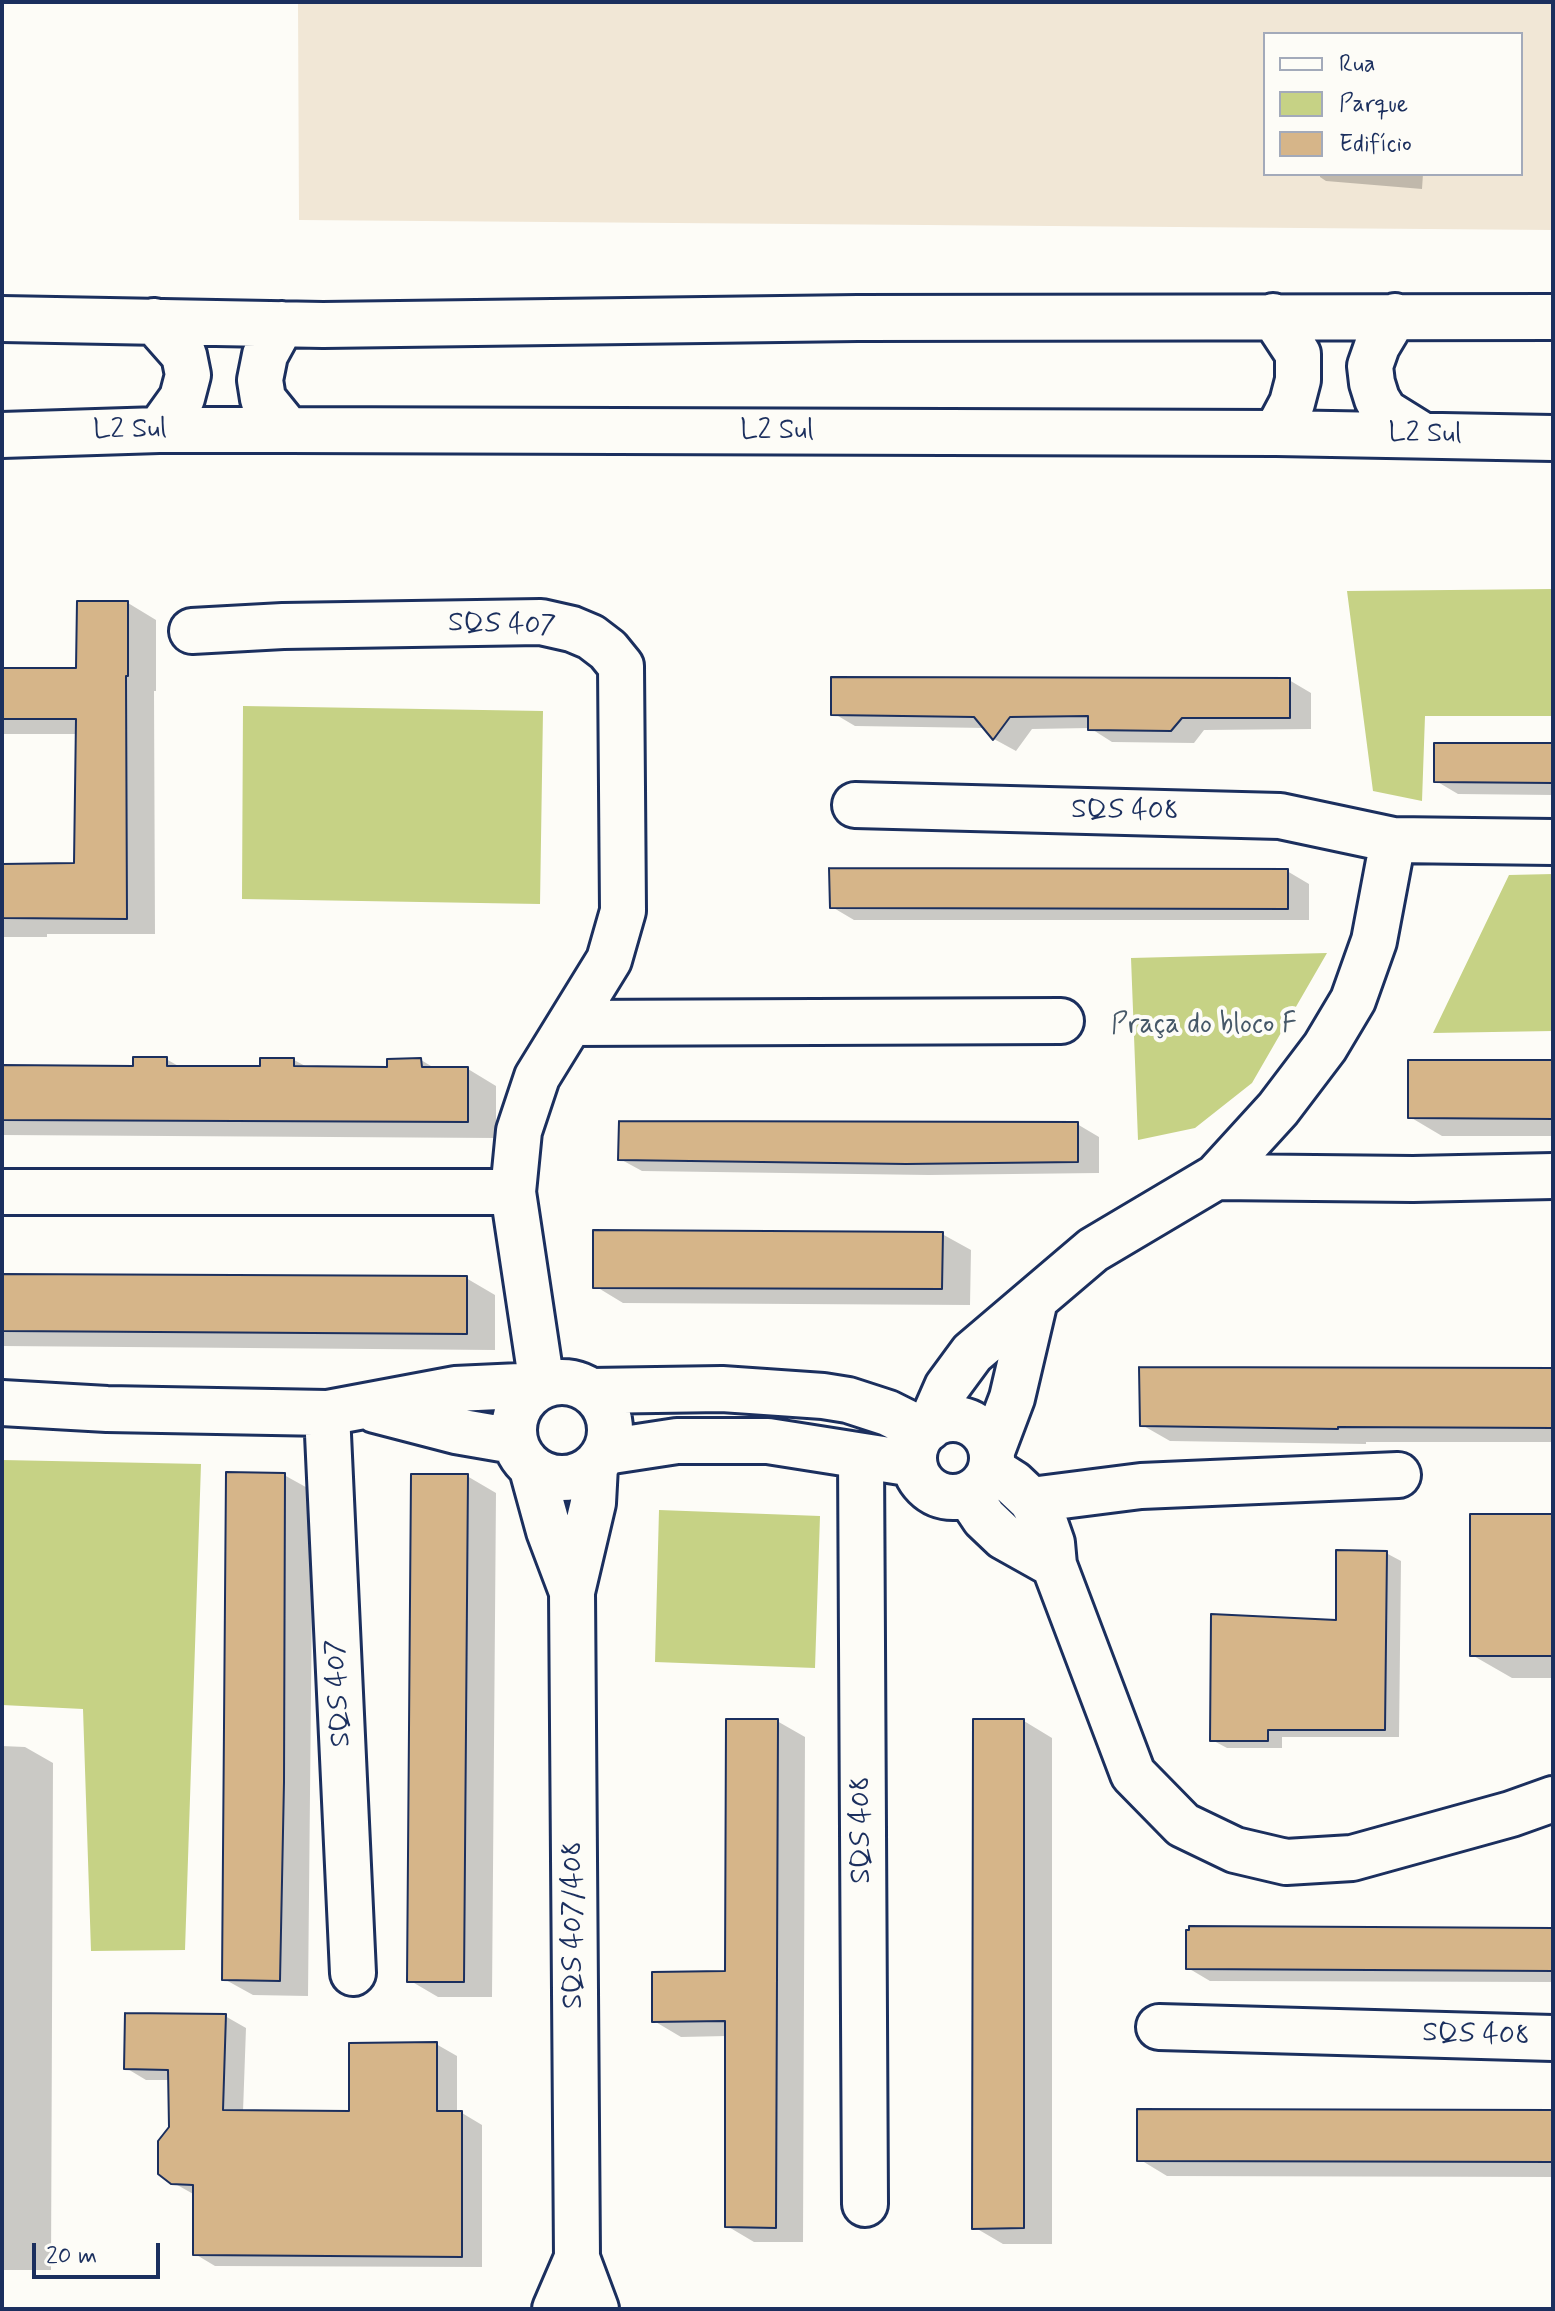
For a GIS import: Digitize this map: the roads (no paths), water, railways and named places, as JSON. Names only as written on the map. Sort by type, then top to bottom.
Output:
[{"type":"street","points":[[1273,316],[1298,354],[1298,380],[1292,403],[1276,433]]},
{"type":"street","points":[[2,319],[282,324],[1273,316],[1553,317]]},
{"type":"street","points":[[1395,316],[1377,346],[1370,366],[1372,383],[1385,412],[1422,435]]},
{"type":"street","points":[[154,321],[184,355],[188,375],[182,398],[159,430]]},
{"type":"street","points":[[282,324],[265,355],[260,380],[263,399],[288,430]]},
{"type":"street","name":"L2 Sul","points":[[2,435],[288,430],[1276,433],[1553,438]]},
{"type":"street","name":"SQS 407","points":[[192,631],[283,626],[541,622],[591,637],[608,650],[621,666],[623,911],[609,960],[537,1077],[519,1131],[513,1192],[542,1385]]},
{"type":"street","name":"SQS 408","points":[[855,805],[1280,816],[1393,840],[1553,842]]},
{"type":"street","points":[[1035,1300],[1012,1398],[984,1471],[951,1497],[934,1492],[921,1480],[922,1441],[947,1387],[972,1353],[1093,1250],[1216,1177],[1278,1109],[1325,1047],[1353,1000],[1374,941],[1393,840]]},
{"type":"street","points":[[571,1023],[1061,1021]]},
{"type":"street","points":[[1216,1177],[1413,1179],[1553,1176]]},
{"type":"street","points":[[2,1192],[513,1192]]},
{"type":"street","points":[[2,1403],[80,1408],[346,1410],[456,1431],[523,1455],[564,1479],[581,1475],[600,1459],[610,1436],[609,1419],[603,1403],[591,1391],[576,1383],[455,1389],[346,1410]]},
{"type":"street","points":[[523,1455],[513,1425],[518,1408],[528,1394],[542,1385]]},
{"type":"street","points":[[591,1391],[696,1389],[823,1396],[848,1400],[888,1413],[922,1441]]},
{"type":"street","points":[[749,1441],[753,1392]]},
{"type":"street","name":"SQS 407","points":[[346,1410],[353,1973]]},
{"type":"street","points":[[600,1459],[677,1441],[749,1441],[807,1446],[861,1456],[922,1441],[937,1421],[955,1418],[971,1423],[985,1435],[984,1518],[1004,1537],[1054,1565]]},
{"type":"street","name":"SQS 407/408","points":[[523,1455],[572,1592]]},
{"type":"street","name":"SQS 408","points":[[861,1456],[865,2204]]},
{"type":"street","name":"SQS 407/408","points":[[596,2309],[577,2258],[572,1592],[600,1459]]},
{"type":"street","points":[[984,1471],[1013,1483],[1031,1500],[1045,1523],[1052,1543],[1054,1565],[1133,1774],[1183,1825],[1235,1850],[1286,1862],[1352,1858],[1511,1814],[1553,1799]]},
{"type":"street","points":[[1031,1500],[1141,1486],[1398,1475]]},
{"type":"street","name":"SQS 408","points":[[1159,2027],[1553,2038]]},
{"type":"street","name":"SQS 407/408","points":[[555,2309],[577,2258]]},
{"type":"park label","name":"Praça do bloco F","points":[[1204,1026]]}]
